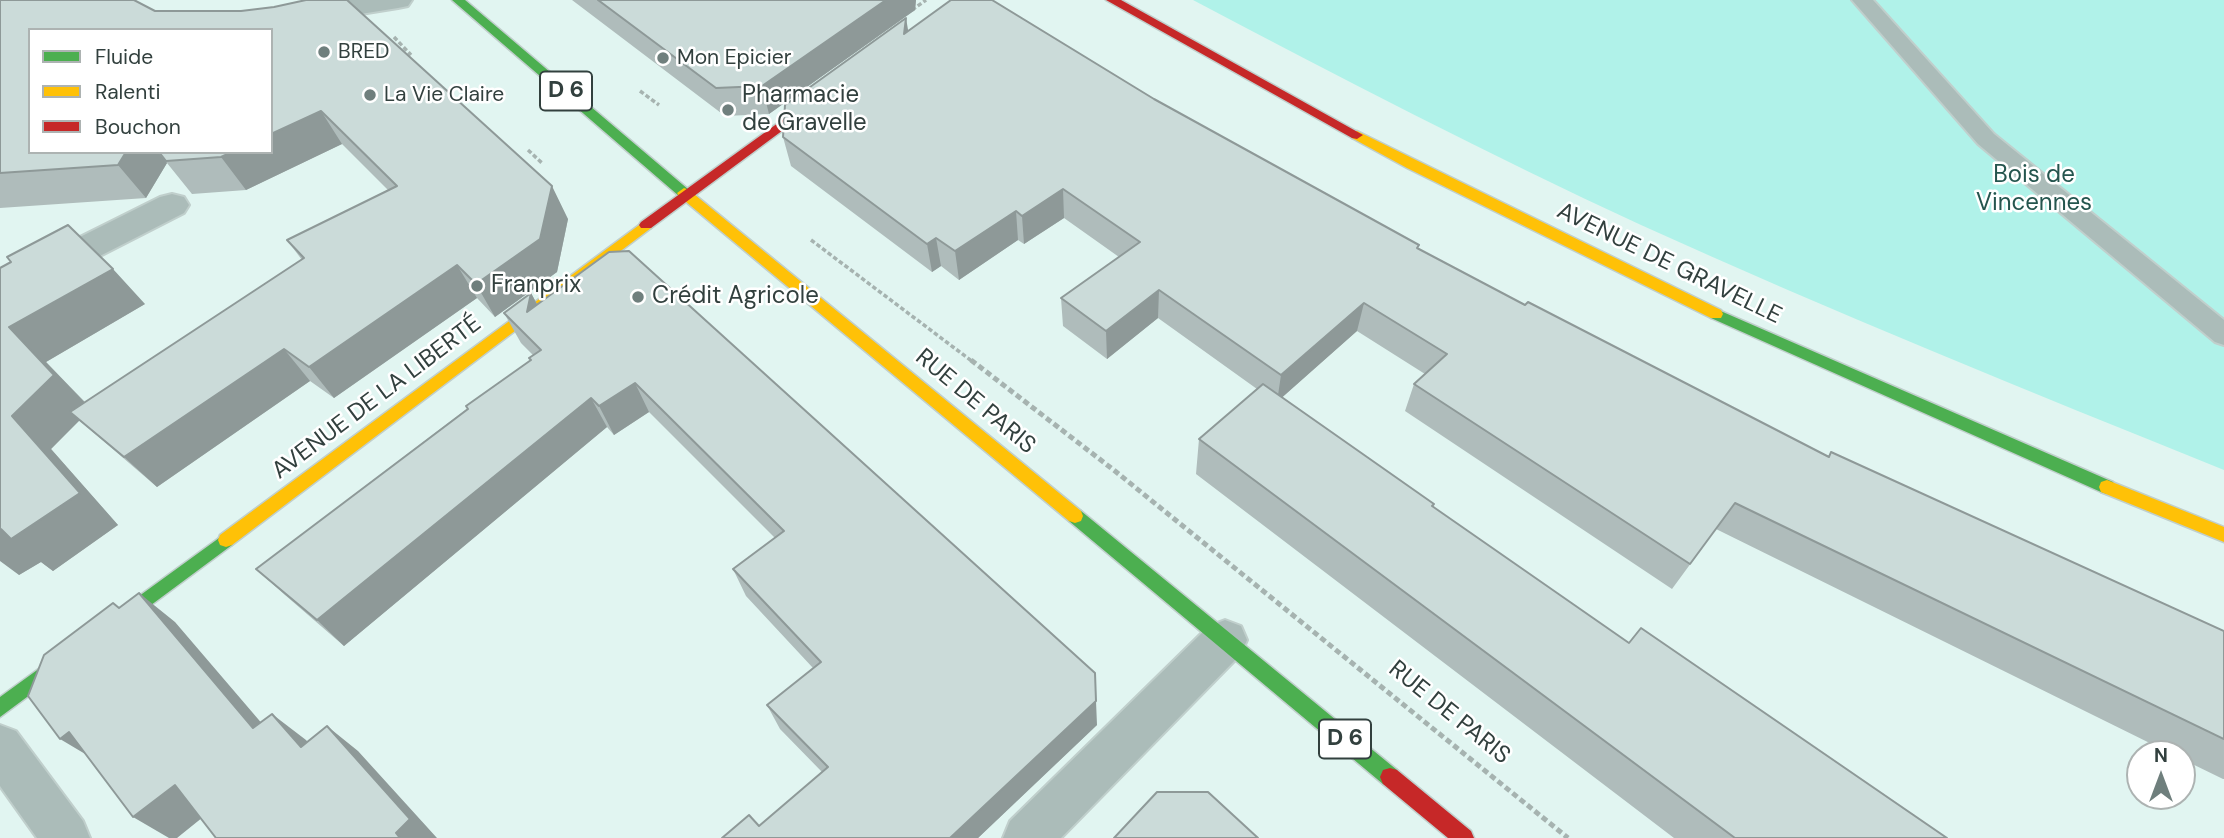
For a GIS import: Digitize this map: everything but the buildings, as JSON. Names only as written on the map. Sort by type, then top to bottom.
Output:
[{"type":"main road","name":"RUE DE PARIS","points":[[458,0],[685,194],[1464,838]]},
{"type":"main road","name":"AVENUE DE GRAVELLE","points":[[1112,0],[1412,165],[1714,313],[2140,502],[2224,535]]},
{"type":"main road","name":"AVENUE DE LA LIBERTÉ","points":[[0,708],[606,257],[685,194],[840,82]]},
{"type":"street","points":[[276,18],[398,0]]},
{"type":"street","points":[[0,292],[172,205]]},
{"type":"street","points":[[1027,838],[1225,640]]},
{"type":"street","points":[[0,747],[66,838]]},
{"type":"lane","points":[[1862,0],[1986,139],[2224,335]]},
{"type":"path","points":[[393,37],[411,55]]},
{"type":"path","points":[[640,91],[659,106]]},
{"type":"path","points":[[527,150],[543,164]]},
{"type":"path","name":"RUE DE PARIS","points":[[806,239],[817,242],[1115,471],[1568,838]]},
{"type":"green space","name":"Bois de Vincennes","points":[[1193,0],[2224,0],[2224,470],[1858,320],[1641,225],[1471,144]]},
{"type":"traffic: fast","points":[[458,0],[684,193]]},
{"type":"traffic: fast","points":[[1716,314],[2107,487]]},
{"type":"traffic: fast","points":[[1075,516],[1390,777]]},
{"type":"traffic: fast","points":[[0,708],[226,540]]},
{"type":"traffic: slow","points":[[1357,135],[1412,165],[1716,314]]},
{"type":"traffic: slow","points":[[684,193],[1075,516]]},
{"type":"traffic: slow","points":[[226,540],[646,225]]},
{"type":"traffic: slow","points":[[2107,487],[2224,535]]},
{"type":"traffic: jam","points":[[1112,0],[1357,135]]},
{"type":"traffic: jam","points":[[646,225],[825,93]]},
{"type":"traffic: jam","points":[[1390,777],[1464,838]]},
{"type":"place","name":"BRED","points":[[324,52]]},
{"type":"place","name":"Mon Epicier","points":[[663,58]]},
{"type":"place","name":"La Vie Claire","points":[[370,95]]},
{"type":"place","name":"Pharmacie de Gravelle","points":[[728,110]]},
{"type":"place","name":"Franprix","points":[[477,286]]},
{"type":"place","name":"Crédit Agricole","points":[[638,297]]}]
